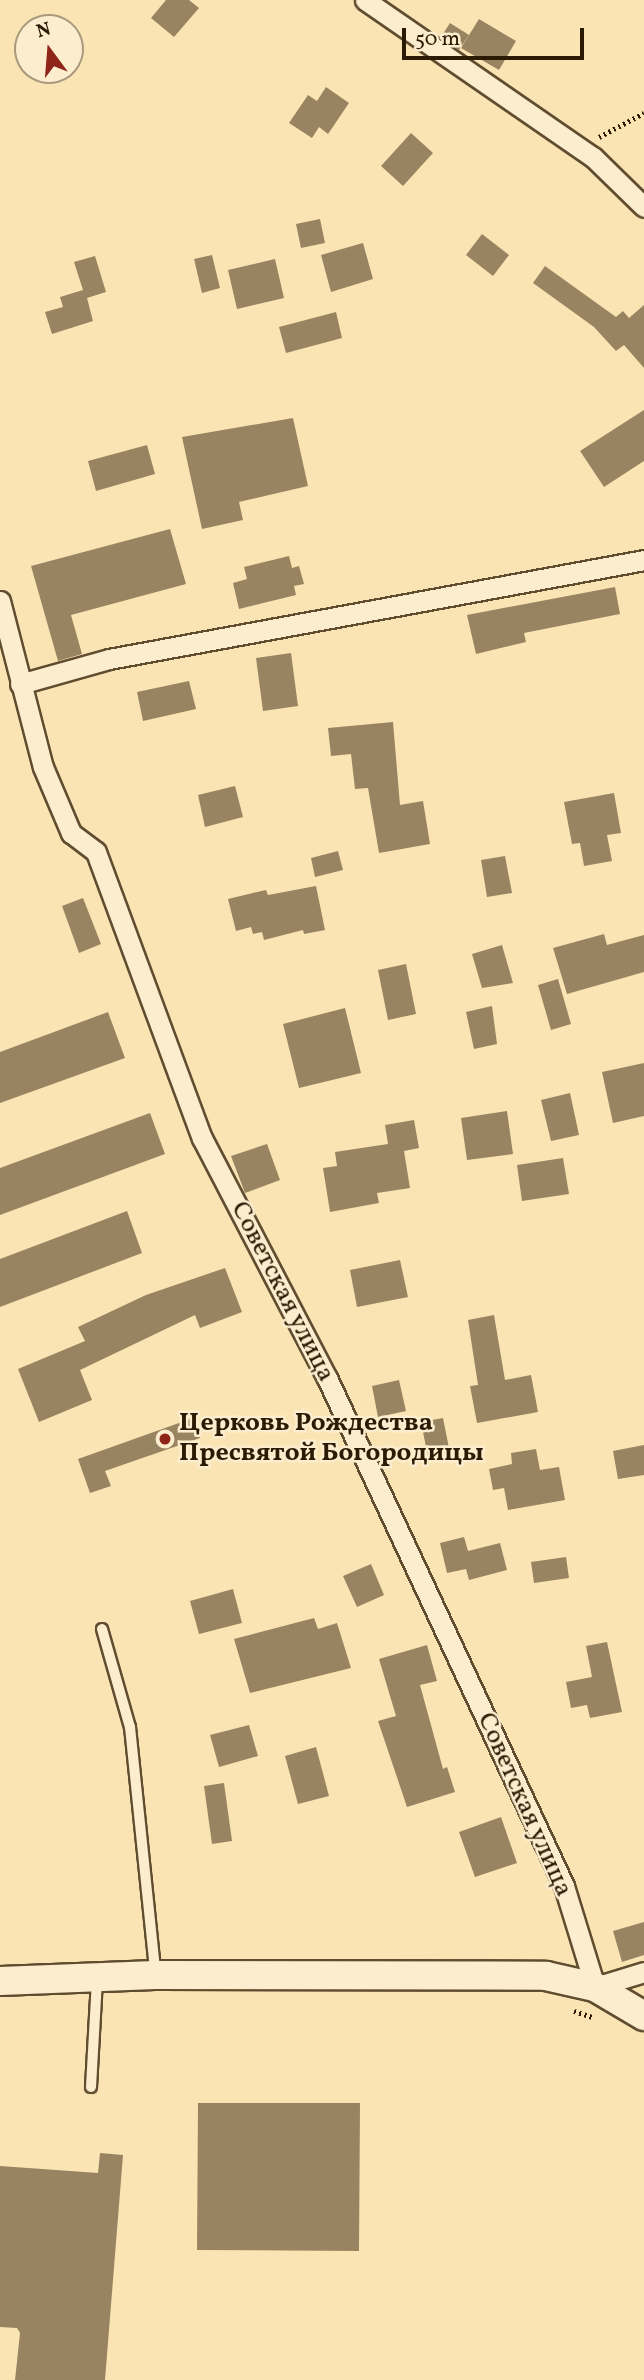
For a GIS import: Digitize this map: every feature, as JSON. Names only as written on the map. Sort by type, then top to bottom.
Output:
[{"type":"street","points":[[365,0],[593,157],[644,208]]},
{"type":"street","points":[[0,601],[19,684],[109,659],[644,560]]},
{"type":"street","name":"Советская улица","points":[[19,684],[43,767],[71,833],[96,852],[202,1138],[327,1378],[564,1886],[594,1987]]},
{"type":"street","points":[[594,1987],[644,1972]]},
{"type":"street","points":[[0,1980],[155,1975],[546,1976],[594,1987],[644,2016]]},
{"type":"lane","points":[[102,1629],[130,1727],[155,1975]]},
{"type":"lane","points":[[91,2087],[97,1977]]},
{"type":"path","points":[[593,157],[601,132],[644,113]]},
{"type":"building","points":[[166,0],[189,0],[199,8],[174,37],[151,18]]},
{"type":"building","points":[[479,19],[516,41],[499,70],[461,48]]},
{"type":"building","points":[[450,23],[469,35],[459,50],[441,37]]},
{"type":"building","points":[[326,87],[349,103],[328,134],[319,127],[312,138],[289,123],[308,95],[317,101]]},
{"type":"building","points":[[411,133],[433,153],[403,186],[381,166]]},
{"type":"building","points":[[320,219],[325,243],[301,248],[296,224]]},
{"type":"building","points":[[482,234],[509,255],[493,276],[466,255]]},
{"type":"building","points":[[363,243],[373,279],[331,292],[321,255]]},
{"type":"building","points":[[212,255],[220,288],[202,293],[194,259]]},
{"type":"building","points":[[95,256],[106,292],[87,298],[93,321],[52,334],[45,312],[63,307],[60,297],[83,290],[74,262]]},
{"type":"building","points":[[275,259],[284,298],[237,309],[228,270]]},
{"type":"building","points":[[545,266],[616,317],[623,311],[629,318],[644,305],[644,368],[624,345],[616,351],[594,327],[533,283]]},
{"type":"building","points":[[336,312],[342,338],[286,353],[279,327]]},
{"type":"building","points":[[644,410],[644,461],[604,487],[580,451]]},
{"type":"building","points":[[293,418],[308,486],[239,502],[243,520],[202,529],[182,437]]},
{"type":"building","points":[[147,445],[155,474],[96,491],[88,461]]},
{"type":"building","points":[[170,529],[186,584],[71,615],[82,654],[58,661],[31,566]]},
{"type":"building","points":[[289,556],[292,568],[299,566],[304,584],[294,586],[296,595],[239,609],[233,583],[247,579],[244,567]]},
{"type":"building","points":[[615,587],[620,614],[524,633],[526,642],[476,654],[467,615]]},
{"type":"building","points":[[291,653],[298,706],[263,711],[256,658]]},
{"type":"building","points":[[189,681],[196,709],[143,721],[137,692]]},
{"type":"building","points":[[393,722],[400,805],[423,801],[430,844],[379,853],[368,788],[355,789],[351,754],[331,756],[328,728]]},
{"type":"building","points":[[235,786],[243,817],[205,827],[198,795]]},
{"type":"building","points":[[614,793],[621,833],[607,835],[612,861],[584,866],[580,843],[572,844],[564,802]]},
{"type":"building","points":[[338,851],[343,870],[315,877],[311,858]]},
{"type":"building","points":[[505,856],[512,893],[487,897],[481,860]]},
{"type":"building","points":[[316,886],[325,930],[304,934],[303,930],[264,940],[262,932],[253,934],[251,927],[236,931],[228,899],[266,890],[268,895]]},
{"type":"building","points":[[83,898],[101,944],[79,953],[62,906]]},
{"type":"building","points":[[604,934],[607,945],[644,935],[644,972],[567,994],[553,948]]},
{"type":"building","points":[[502,945],[513,983],[482,988],[472,954]]},
{"type":"building","points":[[406,964],[416,1014],[388,1020],[378,970]]},
{"type":"building","points":[[558,979],[571,1024],[551,1030],[538,985]]},
{"type":"building","points":[[492,1006],[497,1044],[474,1049],[466,1012]]},
{"type":"building","points":[[345,1008],[361,1073],[299,1088],[283,1024]]},
{"type":"building","points":[[108,1012],[125,1058],[0,1103],[0,1052]]},
{"type":"building","points":[[644,1063],[644,1116],[613,1123],[602,1072]]},
{"type":"building","points":[[570,1093],[579,1135],[551,1141],[541,1100]]},
{"type":"building","points":[[507,1111],[513,1154],[467,1160],[461,1118]]},
{"type":"building","points":[[150,1113],[165,1154],[0,1215],[0,1168]]},
{"type":"building","points":[[414,1120],[419,1148],[404,1151],[410,1188],[377,1193],[379,1203],[330,1212],[323,1168],[337,1166],[335,1152],[388,1144],[385,1125]]},
{"type":"building","points":[[267,1144],[280,1180],[245,1193],[231,1156]]},
{"type":"building","points":[[563,1158],[569,1194],[522,1201],[517,1165]]},
{"type":"building","points":[[127,1211],[142,1253],[0,1307],[0,1259]]},
{"type":"building","points":[[400,1260],[408,1297],[357,1307],[350,1270]]},
{"type":"building","points":[[225,1268],[242,1312],[200,1328],[195,1315],[80,1370],[92,1400],[39,1422],[18,1369],[85,1341],[78,1327],[146,1295]]},
{"type":"building","points":[[494,1315],[505,1380],[531,1375],[538,1412],[477,1423],[470,1386],[478,1385],[468,1320]]},
{"type":"building","points":[[399,1380],[406,1411],[378,1417],[372,1386]]},
{"type":"building","points":[[193,1418],[200,1438],[105,1471],[111,1486],[90,1493],[78,1459]]},
{"type":"building","points":[[443,1418],[450,1453],[428,1457],[421,1422]]},
{"type":"building","points":[[644,1445],[644,1475],[618,1479],[613,1451]]},
{"type":"building","points":[[536,1449],[540,1470],[559,1467],[565,1500],[508,1510],[504,1488],[493,1490],[489,1469],[512,1464],[511,1453]]},
{"type":"building","points":[[464,1537],[468,1551],[500,1543],[507,1570],[469,1580],[466,1569],[447,1573],[440,1543]]},
{"type":"building","points":[[566,1557],[569,1578],[534,1583],[531,1562]]},
{"type":"building","points":[[371,1564],[384,1595],[357,1607],[343,1576]]},
{"type":"building","points":[[233,1589],[242,1623],[199,1634],[190,1601]]},
{"type":"building","points":[[314,1618],[318,1629],[337,1623],[351,1668],[250,1693],[234,1639]]},
{"type":"building","points":[[607,1642],[622,1712],[590,1718],[587,1705],[571,1708],[566,1682],[592,1677],[586,1646]]},
{"type":"building","points":[[427,1645],[437,1681],[420,1685],[443,1769],[447,1767],[455,1792],[407,1807],[378,1721],[396,1716],[379,1659]]},
{"type":"building","points":[[249,1725],[258,1756],[219,1767],[210,1735]]},
{"type":"building","points":[[316,1747],[329,1796],[298,1804],[285,1756]]},
{"type":"building","points":[[224,1783],[232,1841],[212,1844],[204,1786]]},
{"type":"building","points":[[501,1817],[517,1863],[475,1877],[459,1832]]},
{"type":"building","points":[[644,1922],[644,1955],[622,1962],[613,1931]]},
{"type":"building","points":[[198,2103],[360,2103],[359,2251],[197,2250]]},
{"type":"building","points":[[100,2153],[123,2155],[105,2380],[15,2380],[20,2333],[17,2328],[0,2327],[0,2166],[98,2173]]},
{"type":"place","name":"Церковь Рождества Пресвятой Богородицы","points":[[165,1439]]}]
